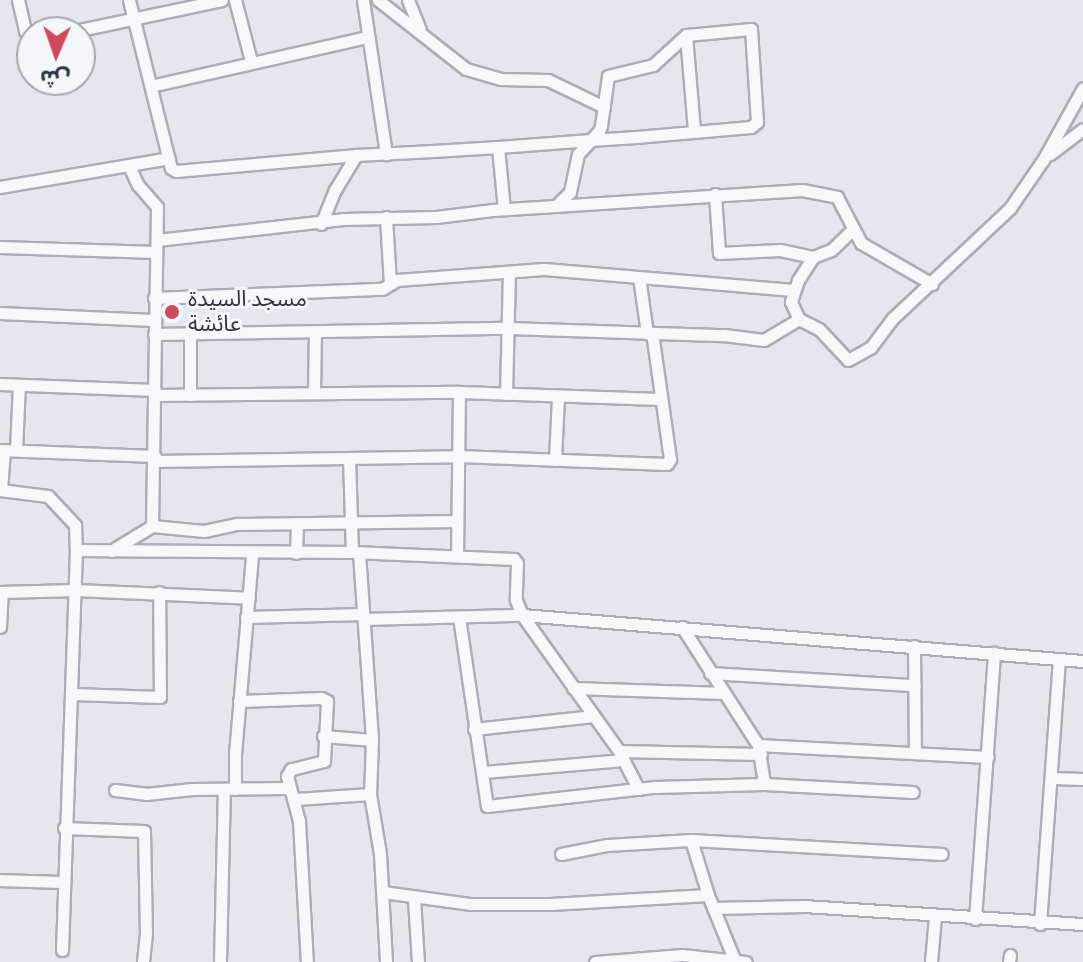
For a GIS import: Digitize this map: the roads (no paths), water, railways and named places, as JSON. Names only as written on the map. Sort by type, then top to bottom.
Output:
[{"type":"street","points":[[129,0],[171,168],[176,171],[356,155],[591,140],[755,125],[751,33],[747,28],[686,35],[653,65],[608,76],[601,126],[591,140],[576,160],[570,192],[557,205]]},
{"type":"street","points":[[96,26],[222,0]]},
{"type":"street","points":[[235,0],[251,61]]},
{"type":"street","points":[[363,0],[386,154]]},
{"type":"street","points":[[378,0],[420,31],[434,47],[466,69],[500,79],[548,80],[604,107]]},
{"type":"street","points":[[408,0],[420,31]]},
{"type":"street","points":[[686,35],[694,131]]},
{"type":"street","points":[[151,86],[367,37]]},
{"type":"street","points":[[813,257],[793,290],[791,302],[799,319],[819,329],[845,359],[852,360],[871,347],[893,318],[1010,208],[1043,160],[1083,88]]},
{"type":"street","points":[[1043,160],[1083,129]]},
{"type":"street","points":[[498,147],[504,209]]},
{"type":"street","points":[[321,224],[335,190],[356,155]]},
{"type":"street","points":[[0,187],[169,158]]},
{"type":"street","points":[[129,166],[138,185],[157,207],[152,526]]},
{"type":"street","points":[[0,247],[157,246],[386,217],[436,217],[557,205],[802,190],[835,196],[865,246],[932,284]]},
{"type":"street","points":[[715,194],[719,253],[780,250],[813,257],[831,250],[853,229]]},
{"type":"street","points":[[386,217],[390,284]]},
{"type":"street","points":[[154,298],[369,290],[397,280],[559,269],[793,290]]},
{"type":"street","points":[[506,394],[509,274]]},
{"type":"street","points":[[7,450],[155,458],[458,456],[667,464],[670,459],[639,277]]},
{"type":"street","points":[[0,313],[153,320]]},
{"type":"street","points":[[154,334],[508,328],[724,335],[764,340],[799,319]]},
{"type":"street","points":[[314,393],[315,331]]},
{"type":"street","points":[[190,333],[190,395]]},
{"type":"street","points":[[0,384],[190,395],[459,392],[660,399]]},
{"type":"street","points":[[19,385],[1,490],[48,496],[75,525],[73,694],[64,828],[62,950]]},
{"type":"street","points":[[457,556],[459,392]]},
{"type":"street","points":[[555,460],[558,396]]},
{"type":"street","points":[[349,458],[372,740],[370,794],[383,892],[386,962]]},
{"type":"street","points":[[111,551],[152,526],[204,531],[238,524],[457,521]]},
{"type":"street","points":[[296,553],[297,523]]},
{"type":"street","points":[[76,550],[252,554],[355,552],[516,561],[516,600],[522,615],[621,756],[638,789]]},
{"type":"street","points":[[220,962],[230,790],[252,554]]},
{"type":"street","points":[[0,627],[1,592],[159,592],[249,598]]},
{"type":"street","points":[[73,694],[160,697],[159,592]]},
{"type":"street","points":[[246,617],[522,615],[1083,661]]},
{"type":"street","points":[[459,617],[474,729],[480,743],[486,803],[490,807],[638,789],[764,784],[913,792]]},
{"type":"street","points":[[682,627],[760,750],[764,784]]},
{"type":"street","points":[[914,646],[915,753]]},
{"type":"street","points":[[975,919],[994,653]]},
{"type":"street","points":[[1040,924],[1059,660]]},
{"type":"street","points":[[710,673],[915,685]]},
{"type":"street","points":[[573,688],[724,693]]},
{"type":"street","points":[[239,701],[325,699],[324,761],[291,769],[287,776],[288,788],[296,799],[307,962]]},
{"type":"street","points":[[474,729],[593,716]]},
{"type":"street","points":[[323,736],[372,740]]},
{"type":"street","points":[[484,772],[621,756],[760,750],[988,757]]},
{"type":"street","points":[[1051,778],[1083,779]]},
{"type":"street","points":[[115,790],[146,794],[192,789],[288,788]]},
{"type":"street","points":[[296,799],[370,794]]},
{"type":"street","points":[[64,828],[144,831],[146,933],[143,962]]},
{"type":"street","points":[[691,840],[713,908],[740,960]]},
{"type":"street","points":[[561,854],[607,845],[691,840],[942,854]]},
{"type":"street","points":[[0,880],[64,882]]},
{"type":"street","points":[[383,892],[414,899],[471,904],[550,904],[708,895]]},
{"type":"street","points":[[414,899],[418,962]]},
{"type":"street","points":[[713,908],[804,906],[1040,924],[1083,924]]},
{"type":"street","points":[[931,962],[935,916]]},
{"type":"street","points":[[595,962],[682,955],[740,960]]},
{"type":"place","name":"مسجد السيدة عائشة","points":[[172,312]]}]
